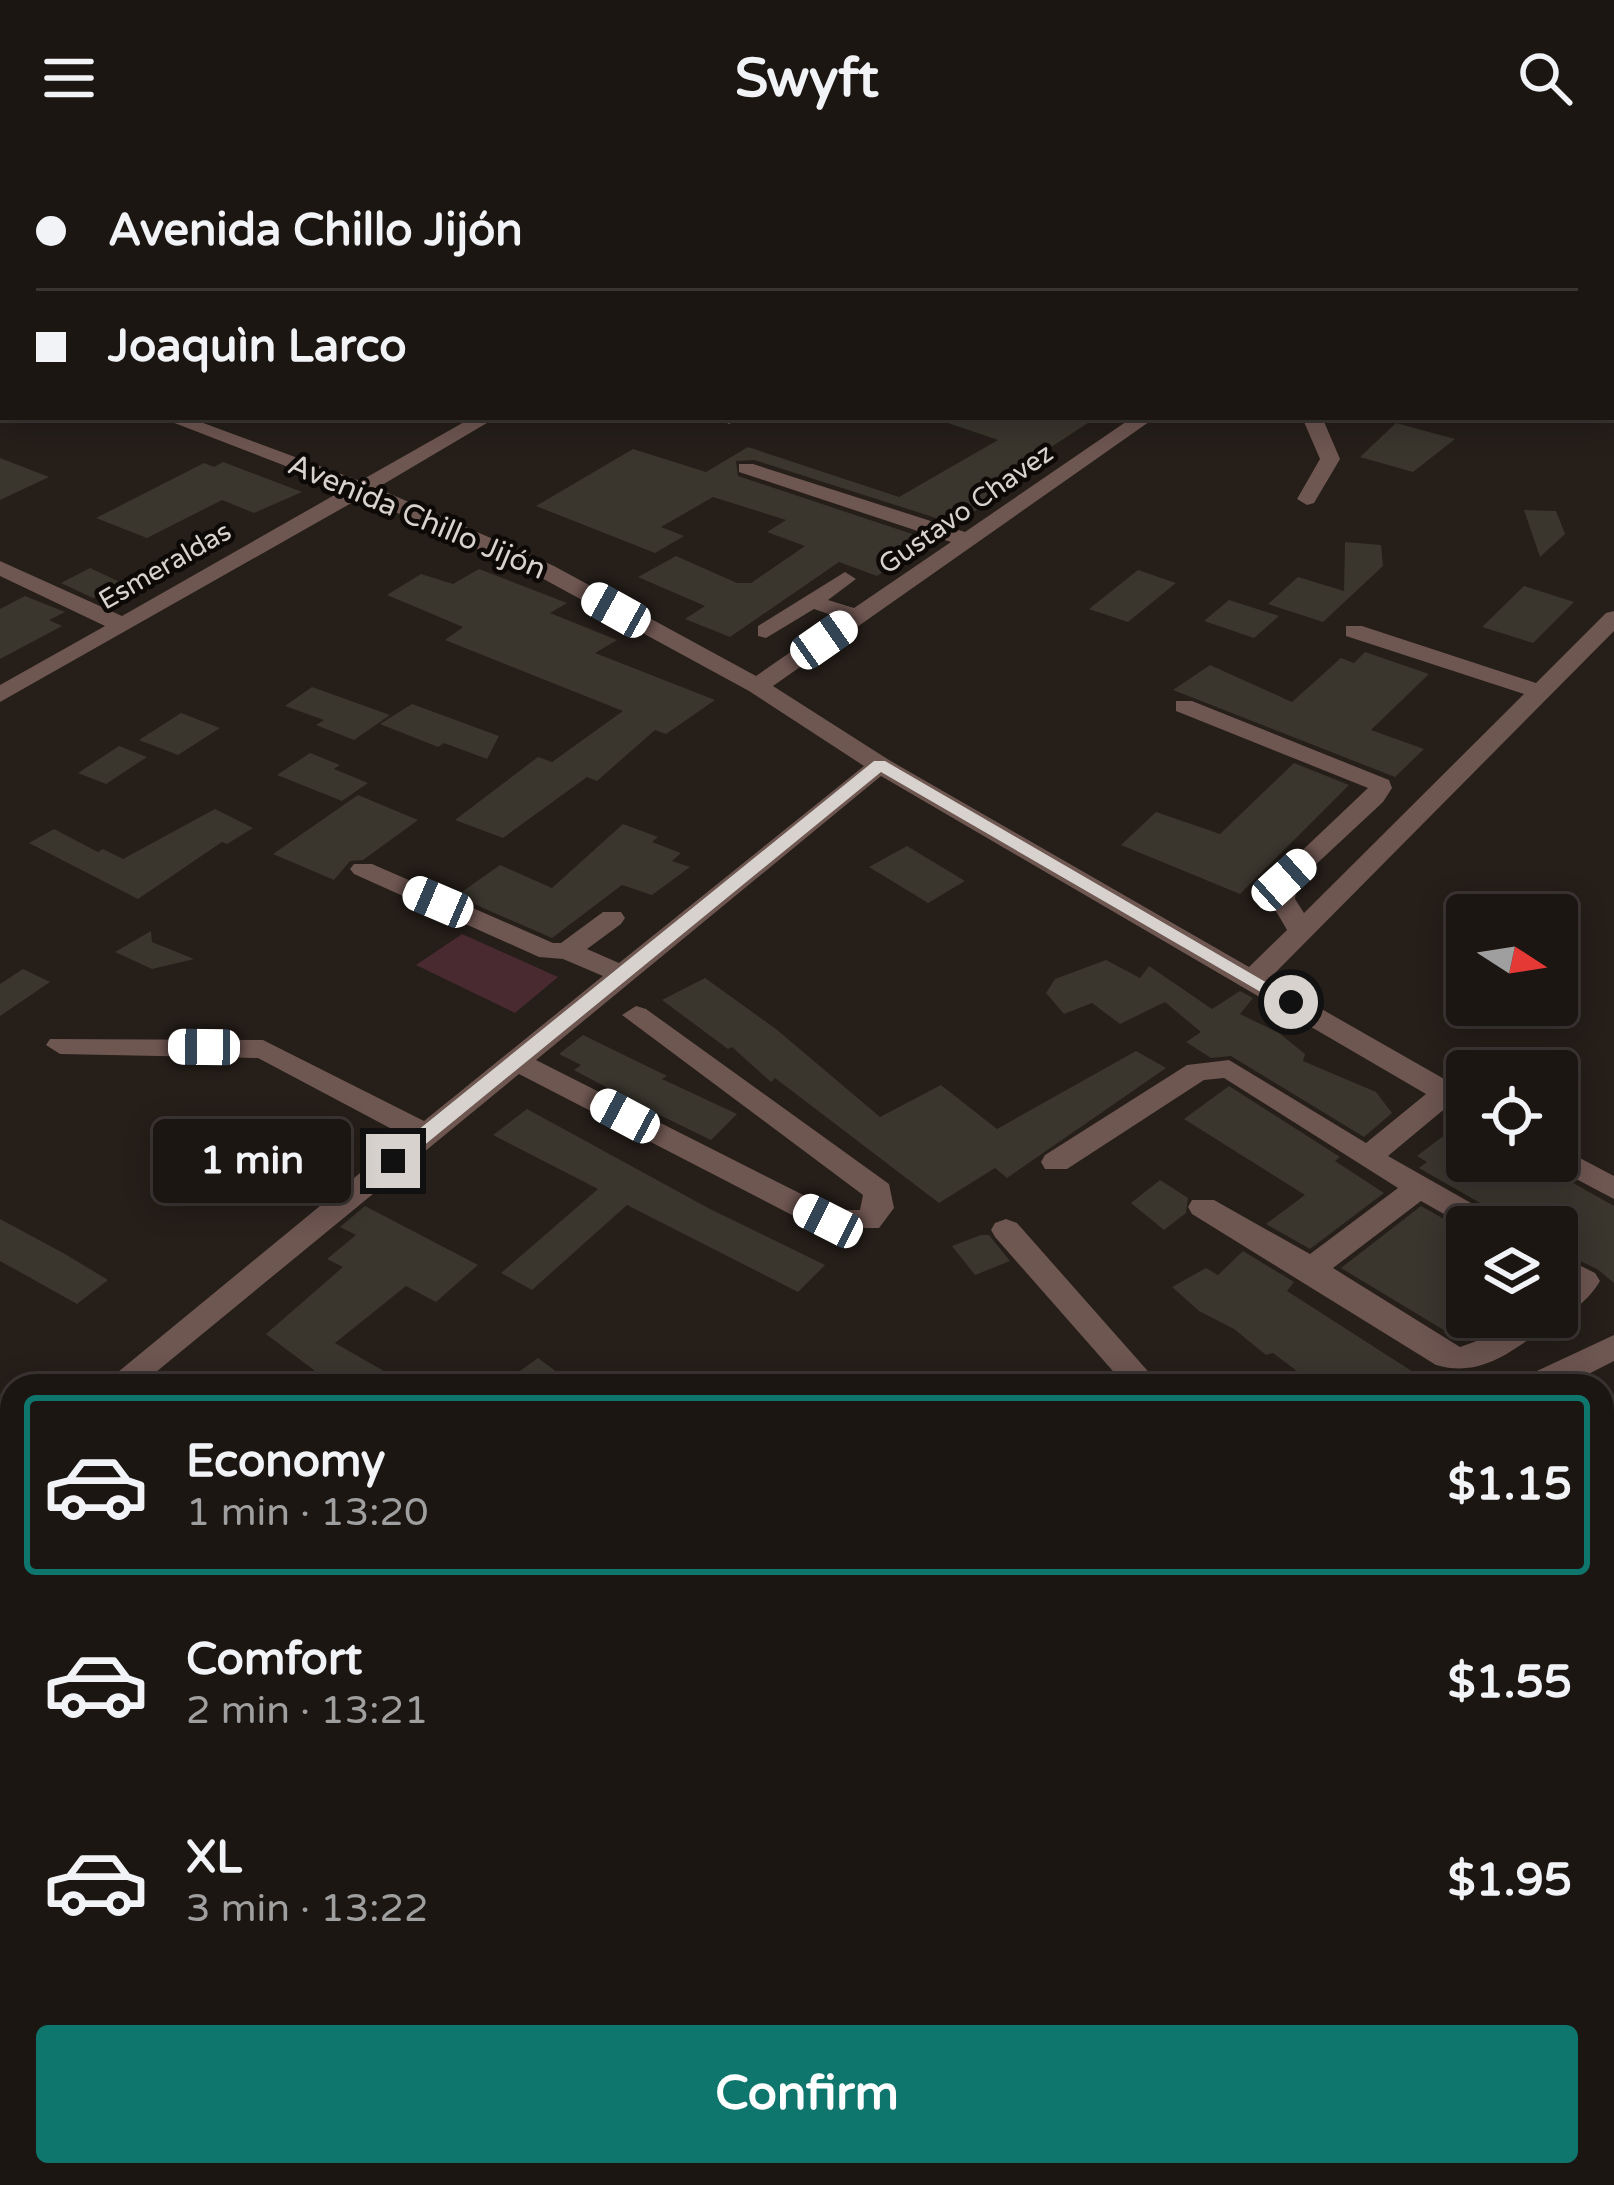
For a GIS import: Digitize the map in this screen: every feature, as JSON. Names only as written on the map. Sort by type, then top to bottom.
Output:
[{"type":"street","name":"Avenida Chillo Jijón","points":[[177,420],[360,488],[546,572],[757,686],[880,765],[1446,1093]]},
{"type":"street","name":"Esmeraldas","points":[[0,695],[482,420]]},
{"type":"street","name":"Gustavo Chavez","points":[[757,686],[1142,420]]},
{"type":"street","points":[[1306,500],[1330,459],[1313,420]]},
{"type":"street","points":[[746,469],[967,540]]},
{"type":"street","points":[[0,568],[122,625]]},
{"type":"street","points":[[766,631],[845,579]]},
{"type":"street","points":[[812,602],[858,616]]},
{"type":"street","points":[[1252,980],[1614,618]]},
{"type":"street","points":[[1354,632],[1540,692]]},
{"type":"street","points":[[1184,706],[1376,780],[1380,788],[1374,797],[1284,880],[1282,899],[1301,931]]},
{"type":"street","points":[[139,1374],[426,1133],[880,765]]},
{"type":"street","points":[[363,869],[549,951],[567,951],[622,974]]},
{"type":"street","points":[[567,951],[612,918]]},
{"type":"street","points":[[516,1061],[828,1221],[868,1221],[879,1208],[878,1191],[636,1015]]},
{"type":"street","points":[[60,1045],[263,1049],[426,1133]]},
{"type":"street","points":[[1056,1162],[1197,1071],[1217,1066],[1453,1206]]},
{"type":"street","points":[[1367,1156],[1446,1105]]},
{"type":"street","points":[[1578,1168],[1614,1189]]},
{"type":"street","points":[[1311,1269],[1420,1187]]},
{"type":"street","points":[[1203,1207],[1461,1361],[1503,1338]]},
{"type":"street","points":[[1006,1230],[1134,1374]]},
{"type":"street","points":[[1560,1374],[1614,1347]]},
{"type":"shaded area","points":[[462,934],[558,977],[515,1013],[416,965]]},
{"type":"building","points":[[1092,420],[1016,470],[1030,475],[955,524],[754,460],[736,461],[738,476],[930,540],[877,576],[839,562],[730,637],[685,619],[705,606],[638,577],[676,556],[737,583],[751,583],[805,546],[767,532],[786,520],[713,497],[661,527],[684,536],[655,553],[536,506],[633,449],[706,472],[748,447],[899,497],[998,440],[948,423]]},
{"type":"building","points":[[1396,423],[1455,439],[1413,472],[1360,457]]},
{"type":"building","points":[[0,458],[49,477],[0,500]]},
{"type":"building","points":[[223,462],[302,492],[254,513],[222,500],[147,538],[96,518],[204,463],[214,467]]},
{"type":"building","points":[[1524,510],[1556,511],[1565,534],[1540,557]]},
{"type":"building","points":[[1345,542],[1381,545],[1383,566],[1323,622],[1268,604],[1298,577],[1344,591]]},
{"type":"building","points":[[90,568],[122,583],[93,598],[61,583]]},
{"type":"building","points":[[479,569],[567,603],[550,613],[617,640],[595,653],[715,700],[666,734],[655,730],[597,781],[587,777],[503,838],[455,820],[538,757],[552,762],[623,711],[445,640],[463,627],[387,595],[421,574],[453,584]]},
{"type":"building","points":[[1138,570],[1176,583],[1128,622],[1089,609]]},
{"type":"building","points":[[1524,586],[1574,602],[1533,643],[1482,627]]},
{"type":"building","points":[[25,596],[65,612],[49,620],[62,626],[0,659],[0,609]]},
{"type":"building","points":[[1229,600],[1279,616],[1254,638],[1204,621]]},
{"type":"building","points":[[1365,652],[1429,674],[1371,730],[1424,749],[1395,777],[1173,690],[1210,665],[1292,702],[1341,658],[1354,663]]},
{"type":"building","points":[[312,687],[390,715],[354,740],[316,725],[324,720],[285,706]]},
{"type":"building","points":[[412,704],[499,736],[487,759],[444,743],[438,747],[380,724]]},
{"type":"building","points":[[181,713],[220,728],[178,755],[139,740]]},
{"type":"building","points":[[119,746],[147,757],[106,784],[78,773]]},
{"type":"building","points":[[310,753],[368,783],[342,801],[277,775]]},
{"type":"building","points":[[1294,763],[1349,785],[1240,894],[1121,845],[1156,812],[1220,834]]},
{"type":"building","points":[[358,795],[418,820],[363,860],[350,861],[334,880],[273,854]]},
{"type":"building","points":[[215,809],[253,828],[227,844],[222,842],[138,899],[29,843],[54,829],[123,859]]},
{"type":"building","points":[[623,824],[658,837],[652,842],[681,853],[672,861],[690,867],[652,895],[622,885],[552,938],[456,896],[500,865],[552,888]]},
{"type":"building","points":[[907,846],[965,881],[928,903],[869,867]]},
{"type":"building","points":[[151,931],[152,942],[194,959],[152,969],[115,952]]},
{"type":"building","points":[[1106,960],[1140,978],[1149,966],[1212,1009],[1240,991],[1253,998],[1240,1014],[1279,1033],[1305,1054],[1303,1061],[1376,1092],[1392,1113],[1364,1137],[1231,1056],[1211,1058],[1186,1042],[1201,1032],[1165,1002],[1120,1024],[1092,1003],[1064,1014],[1046,993],[1055,979]]},
{"type":"building","points":[[23,969],[50,982],[0,1016],[0,984]]},
{"type":"building","points":[[705,978],[776,1029],[880,1117],[941,1085],[997,1129],[1136,1051],[1166,1068],[1007,1178],[995,1168],[939,1203],[775,1078],[771,1082],[732,1047],[728,1049],[662,1000]]},
{"type":"building","points":[[583,1035],[737,1114],[711,1140],[641,1106],[574,1070],[581,1065],[559,1054]]},
{"type":"building","points":[[1229,1086],[1340,1157],[1335,1161],[1384,1193],[1310,1249],[1266,1224],[1305,1195],[1184,1119]]},
{"type":"building","points":[[527,1109],[710,1209],[825,1265],[798,1292],[627,1205],[532,1290],[501,1273],[598,1189],[493,1135]]},
{"type":"building","points":[[1446,1134],[1446,1182],[1571,1182],[1614,1206],[1614,1283],[1578,1260],[1578,1206],[1486,1206],[1419,1168],[1427,1162],[1417,1156]]},
{"type":"building","points":[[1160,1180],[1188,1198],[1186,1213],[1164,1230],[1131,1203]]},
{"type":"building","points":[[365,1206],[478,1265],[436,1302],[406,1286],[335,1343],[389,1374],[319,1374],[266,1334],[343,1267],[327,1259],[356,1235],[340,1227]]},
{"type":"building","points":[[1421,1206],[1446,1220],[1446,1331],[1341,1268]]},
{"type":"building","points":[[0,1219],[108,1280],[77,1304],[0,1261]]},
{"type":"building","points":[[989,1235],[1010,1261],[975,1275],[952,1246]]},
{"type":"building","points":[[1243,1251],[1294,1282],[1287,1291],[1416,1374],[1301,1374],[1199,1311],[1172,1287],[1206,1268],[1218,1275]]},
{"type":"building","points":[[538,1358],[560,1374],[516,1374]]},
{"type":"route","points":[[393,1161],[880,765],[1291,1002]]}]
